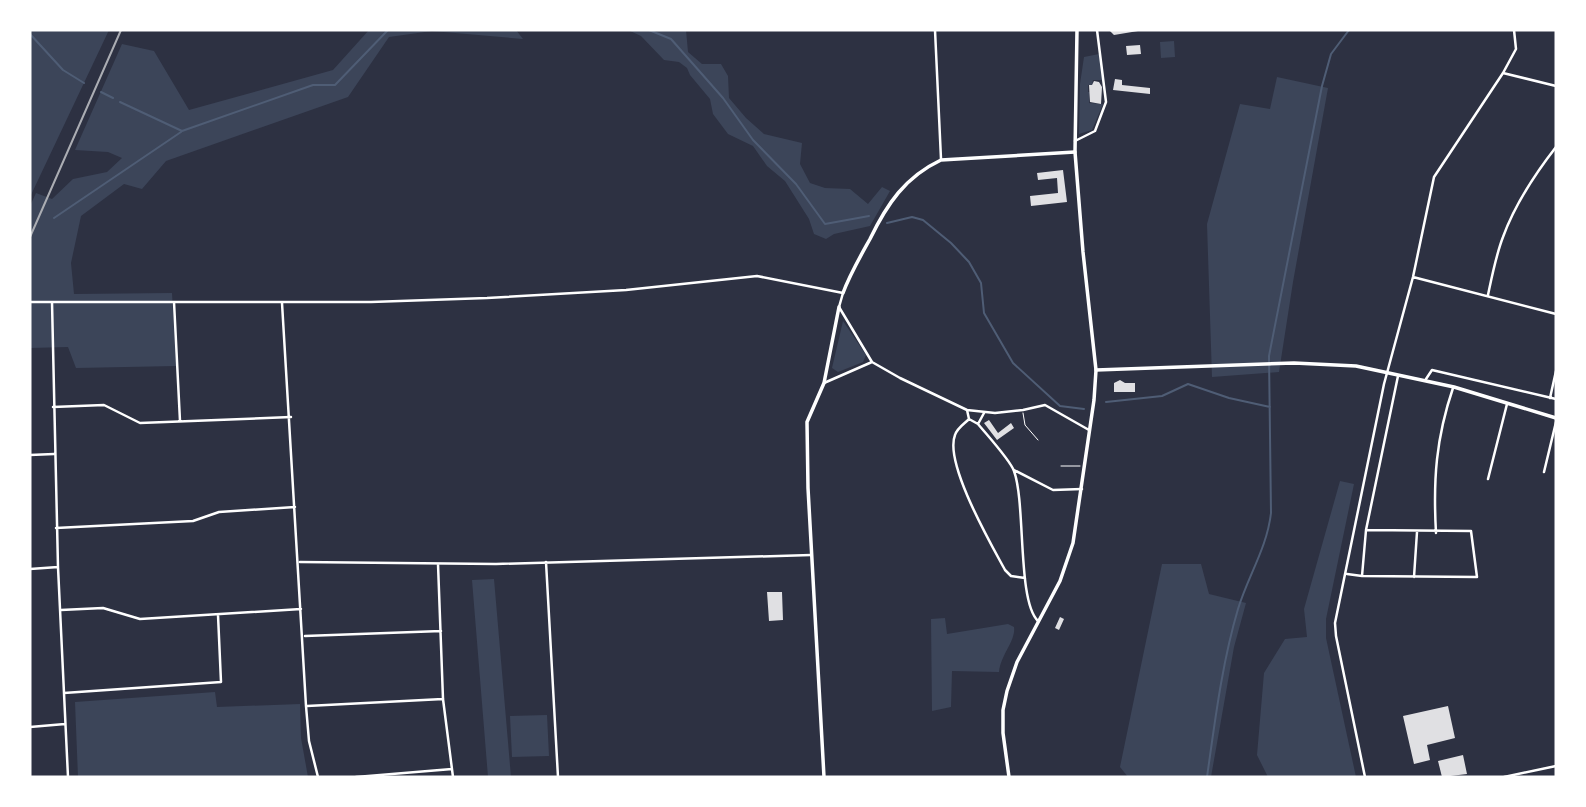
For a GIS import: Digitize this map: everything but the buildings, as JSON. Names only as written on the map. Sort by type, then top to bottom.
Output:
[{"type":"street","points":[[935,30],[941,160]]},
{"type":"street","points":[[1009,777],[1003,710],[1010,678],[1060,581],[1073,543],[1096,370],[1075,152],[1077,30]]},
{"type":"street","points":[[1075,141],[1095,131],[1106,102],[1097,30]]},
{"type":"street","points":[[1365,777],[1335,623],[1387,371],[1413,277],[1433,177],[1503,73],[1516,48],[1514,30]]},
{"type":"street","points":[[1503,73],[1556,86]]},
{"type":"street","points":[[1488,295],[1502,237],[1527,188],[1556,147]]},
{"type":"street","points":[[824,777],[811,555],[807,422],[824,383],[843,293],[881,216],[896,193],[921,172],[941,160],[1075,152]]},
{"type":"street","points":[[30,302],[282,302],[535,296],[626,290],[757,276],[843,293]]},
{"type":"street","points":[[1413,277],[1556,314]]},
{"type":"street","points":[[52,302],[56,528],[68,777]]},
{"type":"street","points":[[174,302],[180,421]]},
{"type":"street","points":[[282,302],[306,706],[309,741],[318,777]]},
{"type":"street","points":[[839,307],[872,362],[900,378],[967,410],[1023,410],[1045,405],[1090,430]]},
{"type":"street","points":[[824,383],[872,362]]},
{"type":"street","points":[[1096,370],[1339,365],[1426,379],[1556,420],[1544,472]]},
{"type":"street","points":[[1426,379],[1432,370],[1556,400]]},
{"type":"street","points":[[1550,398],[1556,372]]},
{"type":"street","points":[[1362,576],[1367,530],[1399,374]]},
{"type":"street","points":[[1436,533],[1435,469],[1442,419],[1454,387]]},
{"type":"street","points":[[1488,479],[1507,403]]},
{"type":"street","points":[[53,407],[104,405],[140,423],[290,417]]},
{"type":"street","points":[[967,410],[969,419],[978,424],[1014,470],[1053,490],[1082,489]]},
{"type":"street","points":[[978,424],[984,412]]},
{"type":"street","points":[[969,419],[954,436],[953,446],[965,493],[1005,570],[1011,576],[1025,578]]},
{"type":"street","points":[[30,455],[54,454]]},
{"type":"street","points":[[1014,470],[1025,578],[1032,615],[1038,621]]},
{"type":"street","points":[[56,528],[193,521],[219,512],[295,507]]},
{"type":"street","points":[[1345,573],[1362,576],[1477,577],[1471,531],[1436,533],[1367,530]]},
{"type":"street","points":[[1414,577],[1417,532]]},
{"type":"street","points":[[299,562],[438,564],[811,555]]},
{"type":"street","points":[[546,562],[558,777]]},
{"type":"street","points":[[438,564],[443,699],[453,777]]},
{"type":"street","points":[[30,569],[58,567]]},
{"type":"street","points":[[60,610],[103,608],[140,619],[301,609]]},
{"type":"street","points":[[64,693],[221,682],[218,615]]},
{"type":"street","points":[[303,636],[441,631]]},
{"type":"street","points":[[306,706],[443,699]]},
{"type":"street","points":[[30,727],[65,724]]},
{"type":"street","points":[[1504,777],[1556,766]]},
{"type":"street","points":[[356,777],[452,769]]},
{"type":"lane","points":[[1023,410],[1025,425],[1038,440]]},
{"type":"path","points":[[1061,467],[1085,466]]},
{"type":"shaded area","points":[[30,30],[109,30],[30,197]]},
{"type":"shaded area","points":[[369,30],[516,30],[523,39],[432,31],[389,37],[348,97],[166,161],[142,189],[124,184],[81,216],[71,263],[74,294],[172,293],[176,366],[76,368],[68,347],[30,348],[30,206],[36,193],[52,199],[73,179],[107,172],[122,158],[108,152],[75,150],[122,44],[154,51],[189,110],[333,70]]},
{"type":"shaded area","points":[[628,30],[686,30],[688,52],[702,64],[721,64],[728,76],[729,98],[746,118],[764,134],[802,143],[800,164],[810,183],[825,188],[850,189],[868,204],[882,187],[890,191],[870,226],[834,234],[826,239],[814,234],[809,219],[785,181],[767,166],[753,146],[728,134],[713,114],[710,99],[687,68],[679,62],[664,60],[641,36]]},
{"type":"shaded area","points":[[1174,41],[1175,57],[1161,58],[1160,42]]},
{"type":"shaded area","points":[[1099,54],[1103,80],[1093,80],[1092,85],[1088,85],[1088,92],[1089,103],[1103,104],[1092,130],[1079,134],[1080,84],[1084,57]]},
{"type":"shaded area","points":[[1277,77],[1328,88],[1279,372],[1212,377],[1207,224],[1240,104],[1270,109]]},
{"type":"shaded area","points":[[843,321],[866,355],[863,362],[838,372],[832,368]]},
{"type":"shaded area","points":[[1340,481],[1354,484],[1326,619],[1326,638],[1356,777],[1268,777],[1257,755],[1264,673],[1285,639],[1307,637],[1304,609]]},
{"type":"shaded area","points":[[1162,564],[1201,564],[1209,594],[1246,603],[1234,647],[1211,777],[1128,777],[1120,767]]},
{"type":"shaded area","points":[[494,579],[511,777],[488,777],[472,580]]},
{"type":"shaded area","points":[[945,618],[947,634],[1008,624],[1014,627],[1014,632],[999,672],[952,671],[951,707],[932,711],[931,619]]},
{"type":"shaded area","points":[[215,692],[217,707],[300,704],[301,738],[308,777],[78,777],[75,702]]},
{"type":"shaded area","points":[[547,715],[549,756],[512,757],[510,716]]},
{"type":"waterway","points":[[120,102],[182,131],[313,85],[335,85],[388,30]]},
{"type":"waterway","points":[[649,30],[671,39],[723,98],[753,140],[796,184],[825,224],[869,216]]},
{"type":"waterway","points":[[1207,777],[1232,629],[1266,538],[1271,513],[1269,356],[1322,86],[1331,54],[1349,30]]},
{"type":"waterway","points":[[30,34],[63,70],[84,83]]},
{"type":"waterway","points":[[101,92],[113,98]]},
{"type":"waterway","points":[[54,218],[181,132]]},
{"type":"waterway","points":[[887,223],[912,217],[923,220],[951,243],[969,262],[981,283],[984,313],[1013,363],[1060,406],[1084,409]]},
{"type":"waterway","points":[[1106,402],[1162,396],[1188,384],[1229,398],[1270,407]]},
{"type":"railway","points":[[30,237],[121,30]]}]
